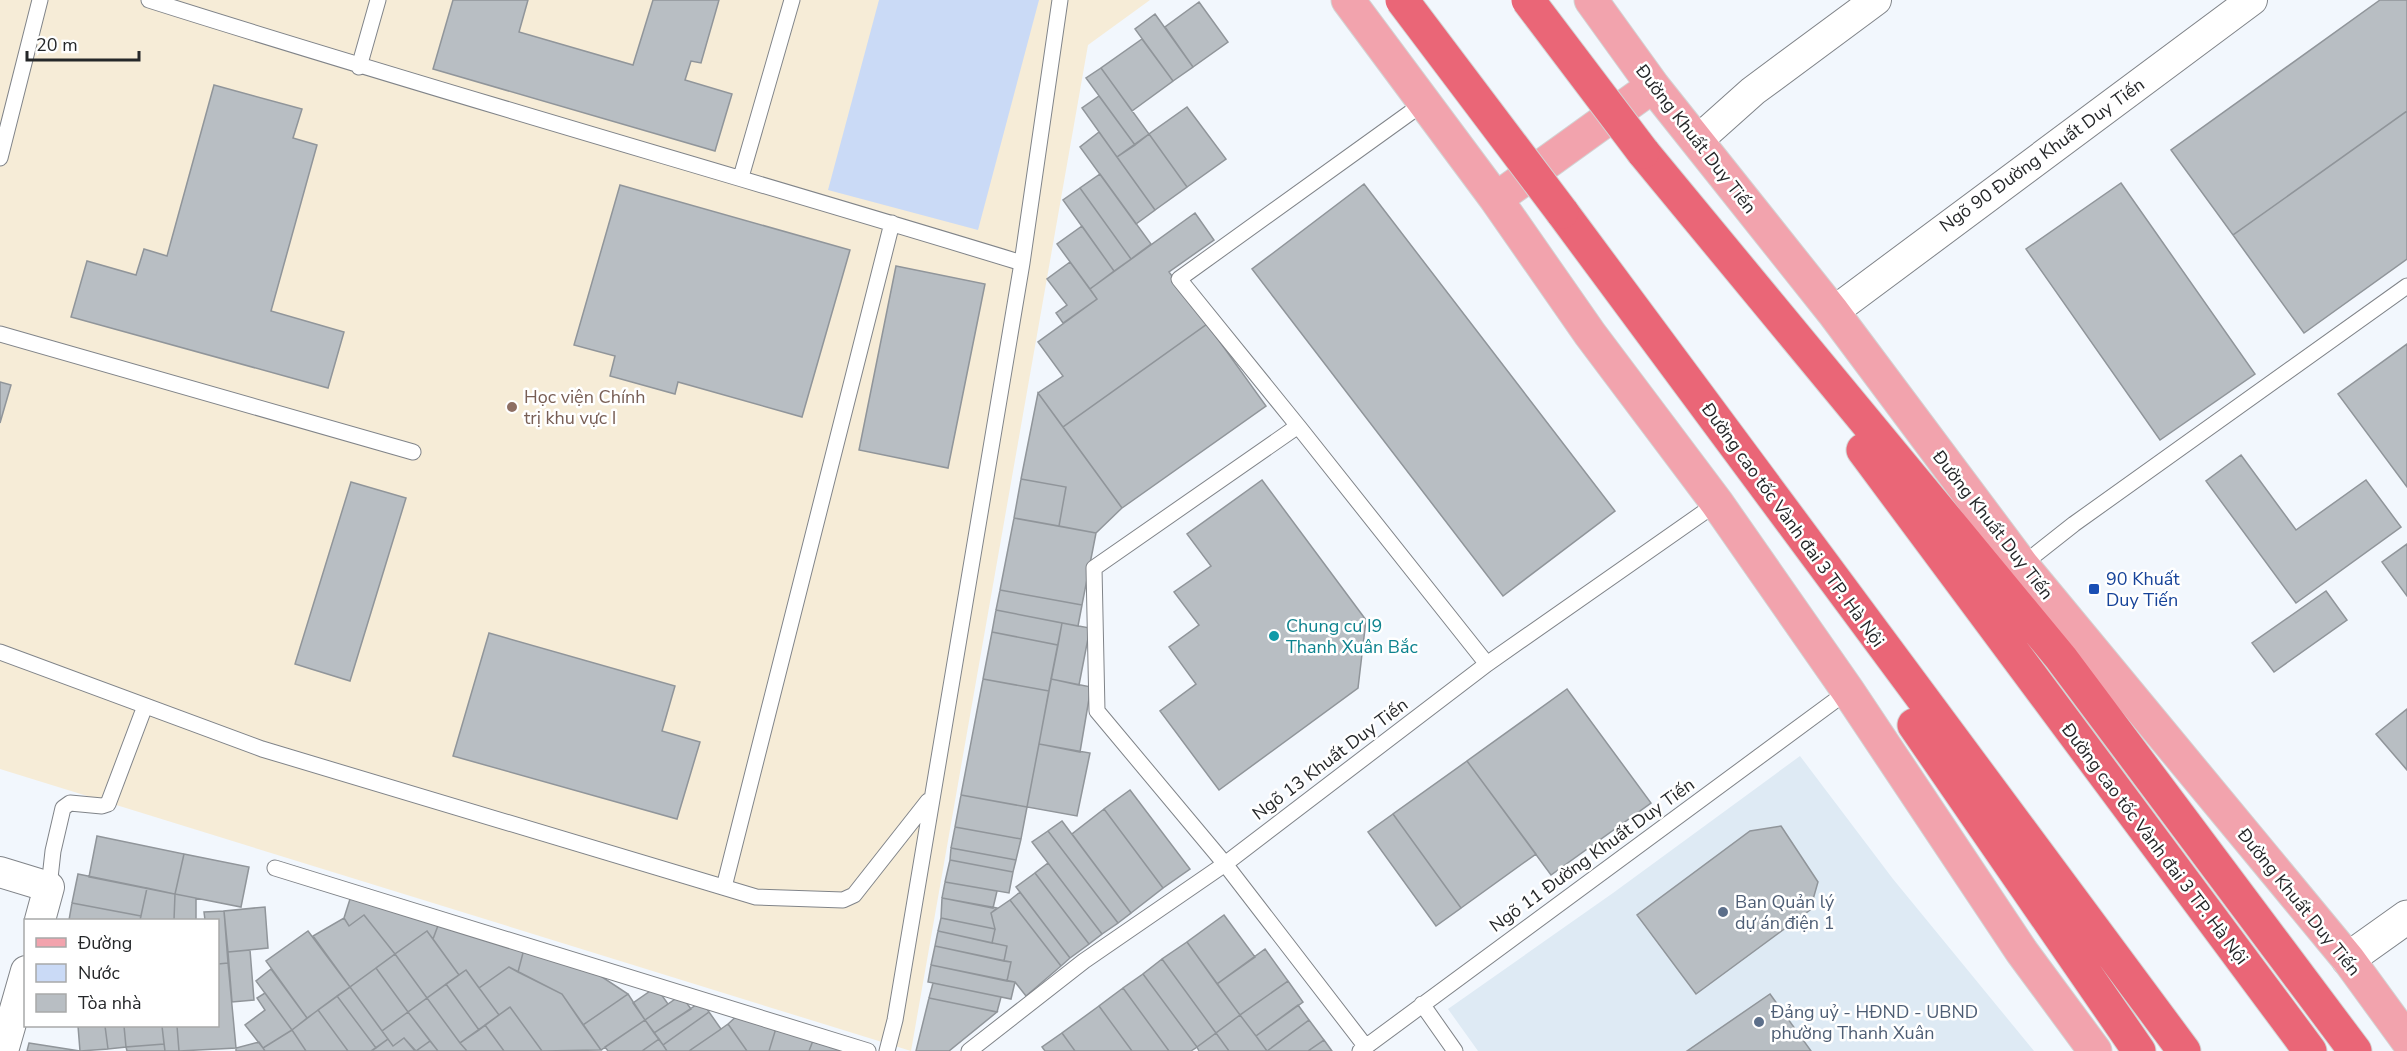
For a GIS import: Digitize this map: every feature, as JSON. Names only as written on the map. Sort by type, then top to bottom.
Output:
[{"type":"highway","name":"Đường cao tốc Vành đai 3 TP. Hà Nội","points":[[1402,0],[1562,212],[2184,1051]]},
{"type":"highway","name":"Đường cao tốc Vành đai 3 TP. Hà Nội","points":[[1528,0],[2310,1051]]},
{"type":"highway","points":[[1643,152],[2061,658],[2355,1051]]},
{"type":"highway","points":[[1562,212],[2139,1051]]},
{"type":"main road","points":[[1348,0],[1496,199],[1590,334],[1717,503],[1848,691],[2022,952],[2095,1051]]},
{"type":"main road","name":"Đường Khuất Duy Tiến","points":[[1591,0],[1653,86],[1833,312],[2022,565],[2348,959],[2407,1040]]},
{"type":"main road","points":[[1496,199],[1653,86]]},
{"type":"street","points":[[1697,141],[1753,91],[1876,0]]},
{"type":"street","name":"Ngõ 90 Đường Khuất Duy Tiến","points":[[1833,312],[2235,5]]},
{"type":"street","points":[[0,872],[49,887],[41,919]]},
{"type":"street","points":[[2348,959],[2407,917]]},
{"type":"street","points":[[3,1051],[24,978]]},
{"type":"lane","points":[[0,158],[40,0]]},
{"type":"lane","points":[[149,0],[359,67],[741,177],[1022,263]]},
{"type":"lane","points":[[359,67],[378,0]]},
{"type":"lane","points":[[741,177],[792,0]]},
{"type":"lane","points":[[887,1051],[895,1020],[930,798],[1022,263],[1060,0]]},
{"type":"lane","points":[[1425,102],[1179,279],[1487,664]]},
{"type":"lane","points":[[724,887],[892,223]]},
{"type":"lane","points":[[2022,565],[2074,524],[2407,286]]},
{"type":"lane","points":[[0,334],[413,452]]},
{"type":"lane","points":[[1298,426],[1094,568],[1097,711],[1225,864],[1363,1049]]},
{"type":"lane","name":"Ngõ 13 Khuất Duy Tiến","points":[[969,1051],[1084,961],[1225,864],[1487,664],[1717,503]]},
{"type":"lane","points":[[0,652],[262,749],[756,897],[843,900],[854,895],[930,798]]},
{"type":"lane","name":"Ngõ 11 Đường Khuất Duy Tiến","points":[[1363,1049],[1848,691]]},
{"type":"lane","points":[[49,887],[53,851],[63,808],[70,803],[108,804],[145,706]]},
{"type":"lane","points":[[275,868],[868,1051]]},
{"type":"lane","points":[[1422,1004],[1455,1051]]},
{"type":"shaded area","name":"Học viện Chính trị khu vực I","points":[[0,0],[1150,0],[1088,45],[911,1051],[0,769]]},
{"type":"shaded area","points":[[1800,756],[1893,879],[2034,1051],[1478,1051],[1448,1009],[1613,893]]},
{"type":"water","points":[[879,0],[1039,0],[978,230],[828,190]]},
{"type":"building","points":[[453,0],[528,0],[519,32],[633,65],[653,0],[719,0],[701,63],[691,61],[685,80],[732,94],[715,151],[433,69]]},
{"type":"building","points":[[2380,0],[2407,0],[2407,111],[2233,235],[2171,150]]},
{"type":"building","points":[[1199,2],[1228,42],[1193,67],[1165,27]]},
{"type":"building","points":[[1155,14],[1193,67],[1173,81],[1135,29]]},
{"type":"building","points":[[1142,39],[1173,81],[1132,111],[1101,68]]},
{"type":"building","points":[[1101,68],[1149,134],[1135,145],[1086,78]]},
{"type":"building","points":[[214,85],[302,109],[293,138],[317,145],[271,311],[344,332],[328,388],[71,317],[87,261],[136,275],[144,249],[167,256]]},
{"type":"building","points":[[1099,96],[1135,145],[1117,157],[1082,108]]},
{"type":"building","points":[[1187,107],[1226,159],[1187,187],[1149,134]]},
{"type":"building","points":[[2407,111],[2407,259],[2304,333],[2233,235]]},
{"type":"building","points":[[1099,132],[1155,210],[1136,224],[1080,147]]},
{"type":"building","points":[[1149,134],[1187,187],[1155,210],[1117,157]]},
{"type":"building","points":[[1100,174],[1151,244],[1131,259],[1080,188]]},
{"type":"building","points":[[2121,183],[2255,374],[2160,440],[2026,249]]},
{"type":"building","points":[[1364,184],[1615,511],[1503,596],[1252,269]]},
{"type":"building","points":[[620,185],[850,250],[802,417],[678,382],[675,394],[610,376],[615,356],[574,345]]},
{"type":"building","points":[[1080,188],[1131,259],[1114,271],[1063,200]]},
{"type":"building","points":[[1195,213],[1214,240],[1169,272],[1207,324],[1063,427],[1038,393],[1063,376],[1038,342],[1097,299],[1090,289]]},
{"type":"building","points":[[1082,226],[1114,271],[1090,289],[1057,244]]},
{"type":"building","points":[[1070,262],[1097,299],[1063,323],[1056,313],[1067,305],[1047,279]]},
{"type":"building","points":[[896,266],[985,284],[948,468],[859,450]]},
{"type":"building","points":[[1207,324],[1266,406],[1122,508],[1063,427]]},
{"type":"building","points":[[2407,344],[2407,487],[2338,394]]},
{"type":"building","points":[[0,382],[11,385],[0,423]]},
{"type":"building","points":[[1038,393],[1122,508],[1096,533],[1059,526],[1066,487],[1021,479]]},
{"type":"building","points":[[2241,455],[2296,530],[2366,480],[2401,527],[2296,603],[2206,481]]},
{"type":"building","points":[[1021,479],[1066,487],[1059,526],[1014,518]]},
{"type":"building","name":"Chung cư I9 Thanh Xuân Bắc","points":[[1262,480],[1366,620],[1358,688],[1219,790],[1160,711],[1196,684],[1169,647],[1199,625],[1174,592],[1211,566],[1187,534]]},
{"type":"building","points":[[351,482],[406,498],[350,681],[295,664]]},
{"type":"building","points":[[1014,518],[1096,533],[1082,605],[1000,590]]},
{"type":"building","points":[[2407,544],[2407,596],[2382,562]]},
{"type":"building","points":[[1000,590],[1082,605],[1078,626],[996,610]]},
{"type":"building","points":[[2326,591],[2347,620],[2274,672],[2252,643]]},
{"type":"building","points":[[996,610],[1062,623],[1058,645],[992,632]]},
{"type":"building","points":[[1062,623],[1090,628],[1079,685],[1051,679]]},
{"type":"building","points":[[992,632],[1058,645],[1049,691],[983,679]]},
{"type":"building","points":[[489,633],[675,686],[662,731],[700,742],[677,819],[453,756]]},
{"type":"building","points":[[983,679],[1049,691],[1027,807],[961,795]]},
{"type":"building","points":[[1051,679],[1091,687],[1080,752],[1039,744]]},
{"type":"building","points":[[1567,689],[1651,803],[1551,875],[1467,761]]},
{"type":"building","points":[[2407,709],[2407,770],[2376,734]]},
{"type":"building","points":[[1039,744],[1090,753],[1077,816],[1027,807]]},
{"type":"building","points":[[1467,761],[1536,854],[1461,908],[1393,814]]},
{"type":"building","points":[[1130,790],[1190,869],[1163,888],[1104,809]]},
{"type":"building","points":[[961,795],[1027,807],[1021,839],[955,827]]},
{"type":"building","points":[[1104,809],[1163,888],[1131,913],[1072,834]]},
{"type":"building","points":[[1393,814],[1461,908],[1436,926],[1368,832]]},
{"type":"building","points":[[1062,821],[1131,913],[1118,923],[1048,831]]},
{"type":"building","name":"Ban Quản lý dự án điện 1","points":[[1781,826],[1818,882],[1810,910],[1696,994],[1637,915],[1750,831]]},
{"type":"building","points":[[955,827],[1021,839],[1016,860],[951,848]]},
{"type":"building","points":[[1048,831],[1118,923],[1102,934],[1032,842]]},
{"type":"building","points":[[97,836],[184,854],[175,894],[89,877]]},
{"type":"building","points":[[951,848],[1016,860],[1013,872],[950,860]]},
{"type":"building","points":[[184,854],[249,867],[241,907],[175,894]]},
{"type":"building","points":[[950,860],[1013,872],[1009,893],[945,882]]},
{"type":"building","points":[[1048,863],[1102,934],[1089,944],[1035,873]]},
{"type":"building","points":[[1035,873],[1089,944],[1070,958],[1016,887]]},
{"type":"building","points":[[78,874],[147,888],[141,916],[72,903]]},
{"type":"building","points":[[945,882],[997,891],[993,908],[942,898]]},
{"type":"building","points":[[147,888],[175,894],[174,919],[140,919]]},
{"type":"building","points":[[1020,892],[1070,958],[1061,966],[1010,900]]},
{"type":"building","points":[[175,894],[196,898],[196,919],[174,919]]},
{"type":"building","points":[[351,896],[439,923],[433,939],[427,931],[395,954],[364,915],[349,926],[344,918]]},
{"type":"building","points":[[942,898],[997,908],[991,913],[995,929],[941,918]]},
{"type":"building","points":[[1010,900],[1061,966],[1026,996],[1015,982],[1007,981],[1011,962],[1004,961],[1007,946],[992,943],[995,929],[991,913]]},
{"type":"building","points":[[72,903],[141,916],[140,919],[69,919]]},
{"type":"building","points":[[265,907],[268,948],[228,952],[224,911]]},
{"type":"building","points":[[224,911],[228,963],[219,964],[219,919],[205,919],[204,912]]},
{"type":"building","points":[[364,915],[395,954],[350,987],[313,936],[344,918],[349,926]]},
{"type":"building","points":[[1224,915],[1255,957],[1217,984],[1187,942]]},
{"type":"building","points":[[941,918],[995,929],[992,943],[938,931]]},
{"type":"building","points":[[439,923],[524,949],[518,972],[509,967],[479,988],[466,970],[459,975],[433,939]]},
{"type":"building","points":[[308,931],[350,987],[307,1018],[266,961]]},
{"type":"building","points":[[427,931],[459,975],[427,998],[395,954]]},
{"type":"building","points":[[938,931],[1007,946],[1004,961],[935,946]]},
{"type":"building","points":[[1187,942],[1240,1015],[1216,1033],[1162,959]]},
{"type":"building","points":[[935,946],[1011,962],[1007,981],[931,965]]},
{"type":"building","points":[[524,949],[593,971],[628,994],[583,1025],[562,994],[518,972]]},
{"type":"building","points":[[1265,949],[1288,981],[1240,1015],[1217,984]]},
{"type":"building","points":[[250,950],[254,1000],[232,1002],[228,952]]},
{"type":"building","points":[[395,954],[427,998],[408,1012],[376,968]]},
{"type":"building","points":[[1162,959],[1216,1033],[1197,1047],[1143,974]]},
{"type":"building","points":[[228,963],[236,1048],[179,1051],[177,1027],[219,1027],[219,964]]},
{"type":"building","points":[[931,965],[1015,982],[1011,999],[928,982]]},
{"type":"building","points":[[509,967],[562,994],[601,1050],[542,1051],[510,1007],[499,1015],[479,988]]},
{"type":"building","points":[[376,968],[408,1012],[382,1031],[350,987]]},
{"type":"building","points":[[271,969],[307,1018],[292,1030],[256,981]]},
{"type":"building","points":[[466,970],[499,1015],[479,1030],[446,984]]},
{"type":"building","points":[[1143,974],[1197,1047],[1191,1051],[1169,1051],[1123,988]]},
{"type":"building","points":[[1288,981],[1303,1002],[1256,1036],[1240,1015]]},
{"type":"building","points":[[933,983],[1001,997],[997,1012],[929,998]]},
{"type":"building","points":[[446,984],[479,1030],[460,1043],[427,998]]},
{"type":"building","points":[[350,987],[388,1039],[376,1048],[337,996]]},
{"type":"building","points":[[656,987],[668,1004],[645,1020],[633,1003]]},
{"type":"building","points":[[1123,988],[1169,1051],[1132,1051],[1099,1006]]},
{"type":"building","points":[[265,993],[292,1030],[263,1048],[245,1025],[265,1010],[257,998]]},
{"type":"building","points":[[628,994],[645,1020],[601,1050],[583,1025]]},
{"type":"building","name":"Đảng uỷ - HĐND - UBND phường Thanh Xuân","points":[[1770,994],[1811,1051],[1687,1051]]},
{"type":"building","points":[[681,995],[691,1009],[654,1033],[645,1020]]},
{"type":"building","points":[[337,996],[376,1048],[371,1051],[348,1051],[318,1010]]},
{"type":"building","points":[[427,998],[467,1051],[438,1051],[408,1012]]},
{"type":"building","points":[[929,998],[997,1012],[949,1051],[916,1051]]},
{"type":"building","points":[[702,1001],[709,1012],[663,1045],[654,1033]]},
{"type":"building","points":[[1298,1005],[1309,1020],[1267,1051],[1256,1036]]},
{"type":"building","points":[[1099,1006],[1132,1051],[1075,1051],[1062,1033]]},
{"type":"building","points":[[510,1007],[542,1051],[504,1051],[485,1025]]},
{"type":"building","points":[[318,1010],[348,1051],[306,1051],[292,1030]]},
{"type":"building","points":[[408,1012],[430,1041],[416,1051],[404,1038],[393,1046],[382,1031]]},
{"type":"building","points":[[709,1012],[721,1029],[689,1051],[667,1051],[663,1045]]},
{"type":"building","points":[[739,1014],[777,1025],[769,1051],[747,1051],[728,1024]]},
{"type":"building","points":[[1240,1015],[1267,1051],[1229,1051],[1216,1033]]},
{"type":"building","points":[[645,1020],[659,1039],[642,1051],[608,1051],[605,1047]]},
{"type":"building","points":[[1309,1020],[1324,1040],[1308,1051],[1267,1051]]},
{"type":"building","points":[[728,1024],[747,1051],[689,1051],[721,1029]]},
{"type":"building","points":[[485,1025],[504,1051],[467,1051],[460,1043]]},
{"type":"building","points":[[777,1025],[814,1038],[809,1051],[769,1051]]},
{"type":"building","points":[[78,1027],[105,1027],[108,1049],[80,1051]]},
{"type":"building","points":[[105,1027],[124,1027],[126,1047],[108,1049]]},
{"type":"building","points":[[124,1027],[162,1027],[164,1044],[126,1047]]},
{"type":"building","points":[[162,1027],[177,1027],[179,1051],[165,1051]]},
{"type":"building","points":[[292,1030],[306,1051],[265,1051],[263,1048]]},
{"type":"building","points":[[1062,1033],[1075,1051],[1045,1051],[1042,1047]]},
{"type":"building","points":[[1216,1033],[1229,1051],[1199,1051],[1197,1047]]},
{"type":"building","points":[[404,1038],[415,1051],[371,1051],[388,1039],[393,1046]]},
{"type":"building","points":[[814,1038],[856,1051],[809,1051]]},
{"type":"building","points":[[659,1039],[667,1051],[642,1051]]},
{"type":"building","points":[[1324,1040],[1332,1051],[1308,1051]]},
{"type":"building","points":[[430,1041],[438,1051],[416,1051]]},
{"type":"building","points":[[259,1042],[265,1051],[236,1051],[236,1048]]},
{"type":"building","points":[[29,1043],[80,1051],[27,1051]]},
{"type":"building","points":[[164,1044],[165,1051],[127,1051],[126,1047]]},
{"type":"place","name":"Học viện Chính trị khu vực I","points":[[512,407]]},
{"type":"place","name":"90 Khuất Duy Tiến","points":[[2094,589]]},
{"type":"place","name":"Chung cư I9 Thanh Xuân Bắc","points":[[1274,636]]},
{"type":"place","name":"Ban Quản lý dự án điện 1","points":[[1723,912]]},
{"type":"place","name":"Đảng uỷ - HĐND - UBND phường Thanh Xuân","points":[[1759,1022]]}]
